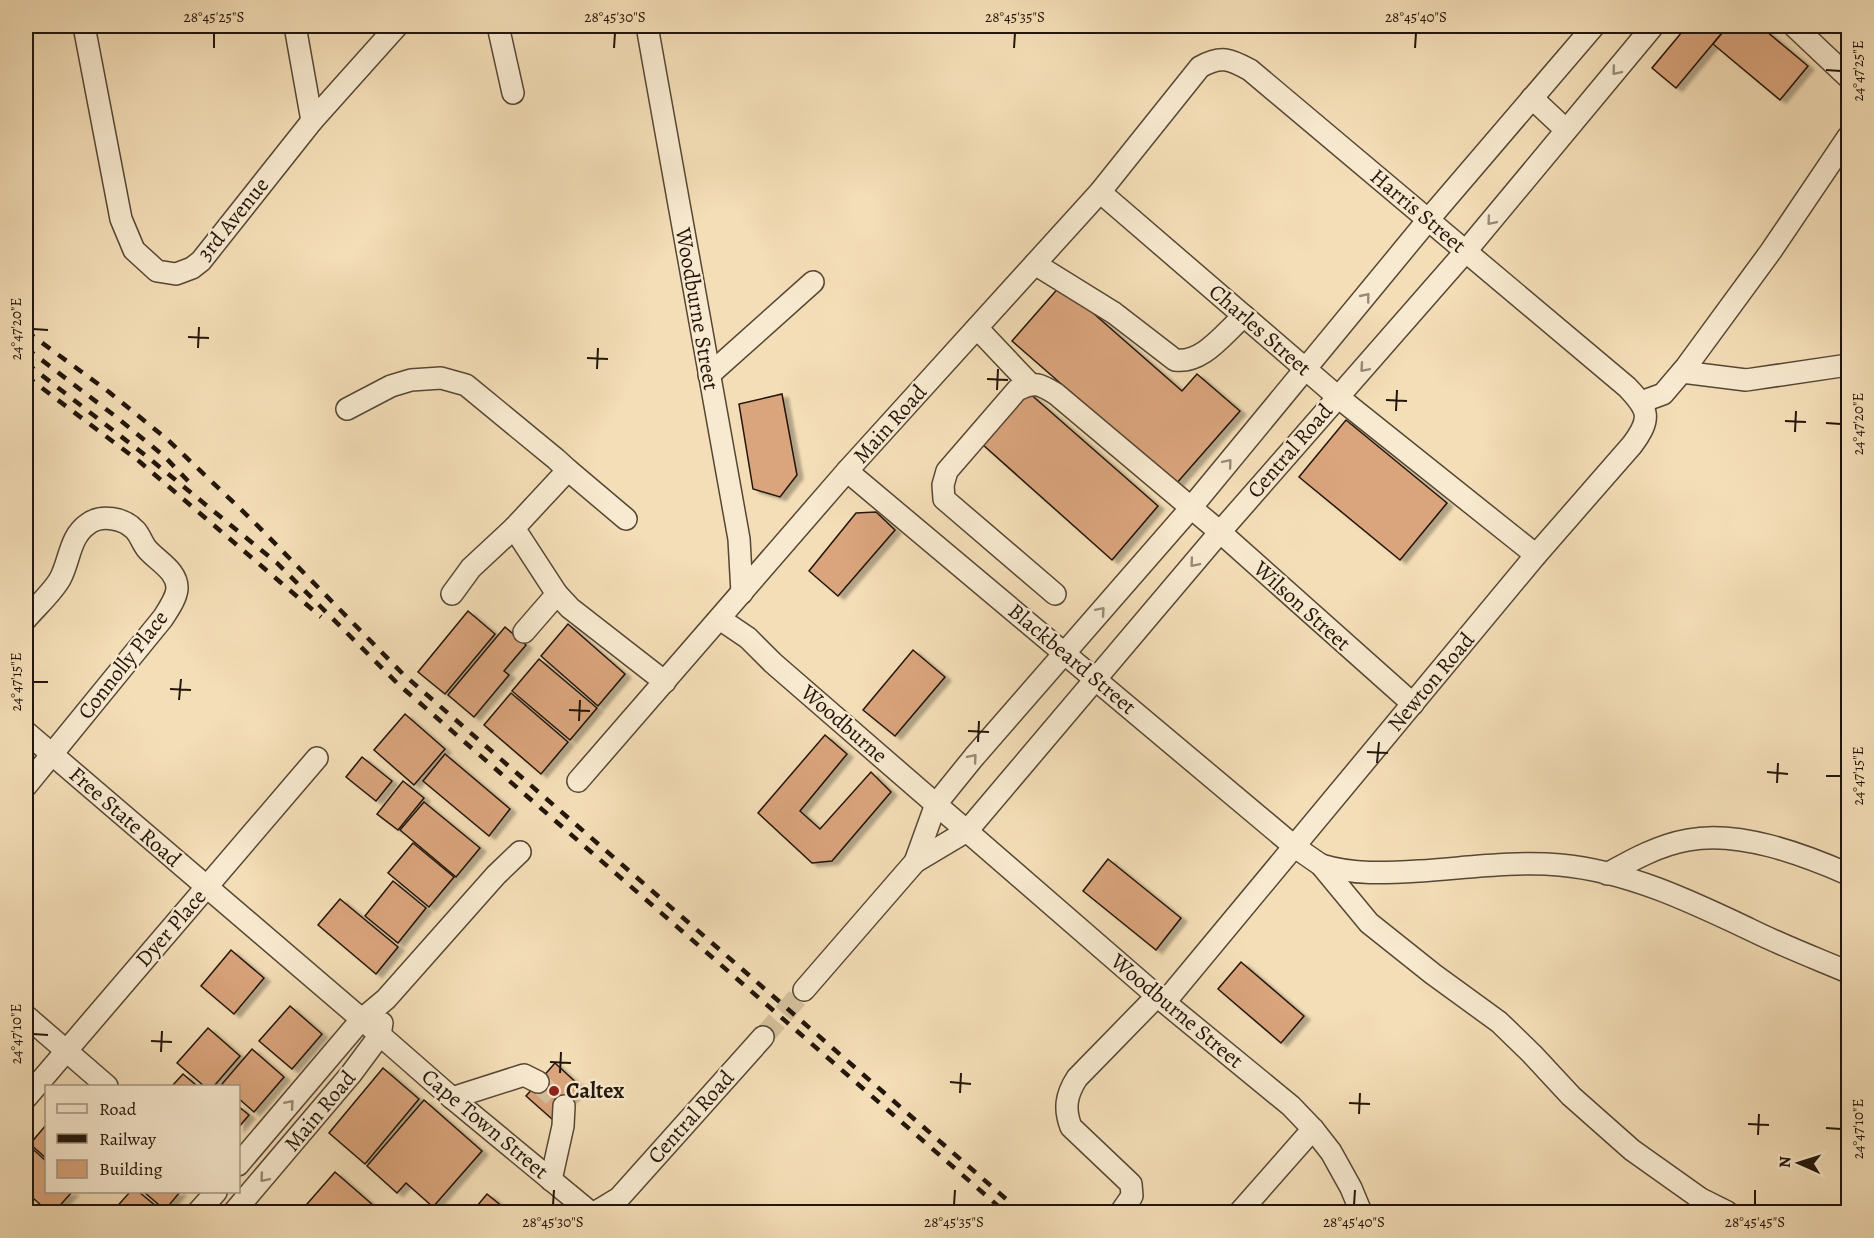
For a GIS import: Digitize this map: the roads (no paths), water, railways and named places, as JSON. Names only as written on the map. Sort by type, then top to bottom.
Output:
[{"type":"street","name":"3rd Avenue","points":[[84,26],[121,219],[134,250],[157,271],[176,274],[192,268],[201,261],[312,121],[397,26]]},
{"type":"street","points":[[295,26],[312,121]]},
{"type":"street","points":[[498,26],[513,93]]},
{"type":"street","name":"Woodburne Street","points":[[647,26],[739,539],[742,593]]},
{"type":"street","name":"Central Road","points":[[915,862],[936,804],[1190,509],[1428,220],[1594,26]]},
{"type":"street","name":"Central Road","points":[[804,990],[915,862],[967,831],[1220,532],[1466,251],[1653,26]]},
{"type":"street","points":[[1807,29],[1848,77]]},
{"type":"street","name":"Harris Street","points":[[1200,67],[1211,60],[1222,59],[1250,70],[1634,394]]},
{"type":"street","name":"Main Road","points":[[578,781],[848,471],[1100,192],[1200,67]]},
{"type":"street","points":[[1532,98],[1566,130]]},
{"type":"street","points":[[1634,394],[1663,394],[1682,372],[1771,251],[1848,137]]},
{"type":"street","name":"Charles Street","points":[[1100,192],[1338,397],[1536,555]]},
{"type":"street","points":[[1035,264],[1114,314],[1175,360],[1186,362],[1204,354],[1244,316]]},
{"type":"street","points":[[709,375],[813,282]]},
{"type":"street","points":[[977,328],[1030,384],[1017,390],[947,471],[943,485],[944,499],[1055,594]]},
{"type":"street","points":[[1682,372],[1746,380],[1848,365]]},
{"type":"street","points":[[347,410],[391,386],[411,380],[441,378],[466,385],[626,519]]},
{"type":"street","name":"Wilson Street","points":[[1030,384],[1043,386],[1056,394],[1220,532],[1413,704]]},
{"type":"street","name":"Newton Road","points":[[1121,1212],[1132,1196],[1131,1184],[1071,1127],[1066,1104],[1069,1090],[1077,1078],[1161,999],[1295,847],[1536,555],[1641,433],[1646,411],[1634,394]]},
{"type":"street","points":[[452,594],[471,568],[514,528],[568,470]]},
{"type":"street","name":"Blackbeard Street","points":[[848,471],[1295,847],[1321,866]]},
{"type":"street","name":"Connolly Place","points":[[26,619],[61,579],[69,552],[78,533],[88,523],[97,519],[121,520],[135,530],[147,549],[165,565],[176,582],[177,589],[164,618],[26,786]]},
{"type":"street","points":[[514,528],[556,594],[570,608],[665,682]]},
{"type":"street","points":[[524,632],[556,594]]},
{"type":"street","name":"Woodburne","points":[[720,619],[748,638],[773,663],[967,831]]},
{"type":"street","name":"Free State Road","points":[[26,732],[361,1020]]},
{"type":"street","name":"Dyer Place","points":[[26,1098],[317,758]]},
{"type":"street","name":"Woodburne Street","points":[[967,831],[1161,999],[1291,1107],[1313,1129],[1331,1152],[1360,1212]]},
{"type":"street","points":[[1607,874],[1660,848],[1702,838],[1726,838],[1755,843],[1821,862],[1848,874]]},
{"type":"street","name":"Main Road","points":[[240,1163],[361,1020],[386,999],[496,875],[520,852]]},
{"type":"street","points":[[1321,866],[1371,874],[1527,864],[1562,865],[1607,874],[1651,887],[1707,908],[1749,930],[1848,972]]},
{"type":"street","points":[[1321,866],[1369,922],[1433,974],[1499,1022],[1571,1096],[1632,1150],[1701,1199],[1726,1212]]},
{"type":"street","name":"Main Road","points":[[240,1205],[351,1074],[380,1035],[386,999]]},
{"type":"street","points":[[26,1017],[106,1085]]},
{"type":"street","name":"Cape Town Street","points":[[361,1020],[590,1212]]},
{"type":"street","name":"Central Road","points":[[596,1212],[616,1205],[763,1037]]},
{"type":"street","points":[[452,1098],[524,1075],[538,1082]]},
{"type":"street","points":[[551,1180],[563,1126],[564,1106]]},
{"type":"street","points":[[1240,1212],[1313,1129]]},
{"type":"street","points":[[198,1212],[214,1193]]},
{"type":"tunnel","points":[[763,1037],[804,990]]},
{"type":"tunnel","points":[[538,1082],[564,1106]]},
{"type":"railway","points":[[26,331],[109,392],[168,440],[252,520],[403,674],[1021,1212]]},
{"type":"railway","points":[[26,348],[164,456],[189,482]]},
{"type":"railway","points":[[26,363],[145,455],[277,563],[398,684],[1005,1212]]},
{"type":"railway","points":[[26,376],[140,462],[321,617]]},
{"type":"place","name":"Caltex","points":[[554,1091]]}]
